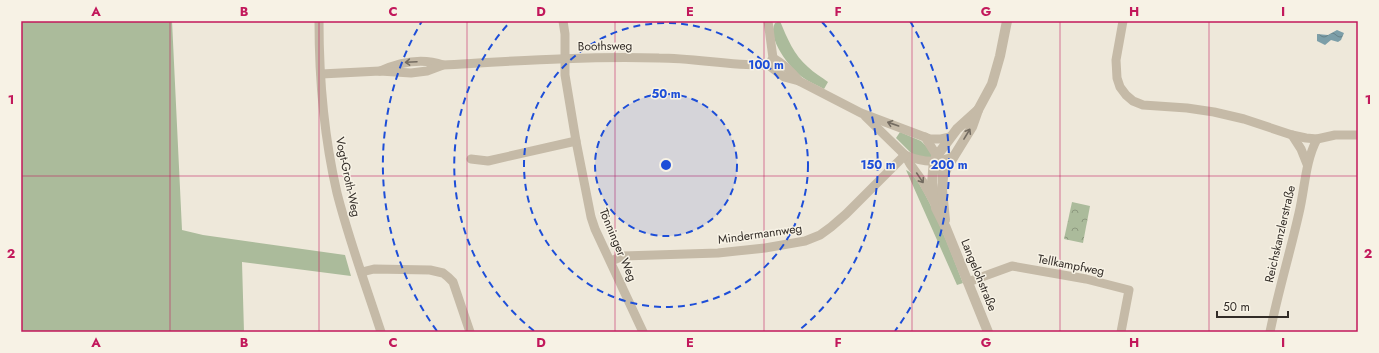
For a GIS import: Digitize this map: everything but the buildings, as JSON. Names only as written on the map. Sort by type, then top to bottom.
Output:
[{"type":"street","name":"Vogt-Groth-Weg","points":[[319,21],[320,74],[326,131],[332,167],[346,225],[381,332]]},
{"type":"street","name":"Tönninger Weg","points":[[563,21],[565,34],[565,75],[591,217],[595,229],[643,332]]},
{"type":"street","points":[[768,21],[770,61],[784,77],[799,81],[860,113],[899,126],[925,137],[938,140],[950,137]]},
{"type":"street","name":"Langelohstraße","points":[[946,228],[942,202],[943,177],[972,127],[978,110],[992,84],[1000,56],[1007,21]]},
{"type":"street","points":[[1123,21],[1116,60],[1117,78],[1123,91],[1133,101],[1143,105],[1187,108],[1244,118],[1292,135],[1317,139],[1335,135],[1358,135]]},
{"type":"street","name":"Boothsweg","points":[[320,74],[380,71],[393,65],[411,61],[434,62],[443,65],[582,58],[658,58],[704,60],[754,65],[770,61]]},
{"type":"street","name":"Langelohstraße","points":[[978,110],[950,137],[937,159],[932,183],[934,202],[988,332]]},
{"type":"street","points":[[860,113],[905,155],[934,202]]},
{"type":"street","points":[[1292,135],[1301,149],[1307,164]]},
{"type":"street","points":[[925,137],[937,159],[943,177]]},
{"type":"street","name":"Reichskanzlerstraße","points":[[1270,332],[1300,212],[1307,164],[1311,150],[1317,139]]},
{"type":"street","points":[[470,160],[488,161],[576,141]]},
{"type":"street","points":[[905,155],[922,160],[954,156]]},
{"type":"street","name":"Mindermannweg","points":[[610,261],[623,256],[718,253],[804,242],[820,235],[831,227],[905,155]]},
{"type":"street","name":"Tellkampfweg","points":[[968,282],[1012,266],[1086,279],[1129,290],[1121,332]]},
{"type":"street","points":[[362,272],[374,268],[430,270],[443,273],[453,282],[470,332]]},
{"type":"green space","points":[[21,21],[172,21],[182,230],[203,235],[345,255],[351,276],[242,262],[244,332],[21,332]]},
{"type":"green space","points":[[780,21],[795,52],[810,69],[828,82],[824,89],[802,77],[786,60],[776,44],[774,36],[773,29],[775,23]]},
{"type":"green space","points":[[900,132],[921,141],[933,153],[930,159],[913,155],[896,138]]},
{"type":"green space","points":[[906,170],[913,175],[921,187],[938,221],[963,283],[957,285]]},
{"type":"green space","points":[[1072,202],[1090,206],[1083,243],[1064,239]]},
{"type":"water","points":[[1337,30],[1344,33],[1341,40],[1338,42],[1331,40],[1325,45],[1317,41],[1317,34],[1328,35]]}]
